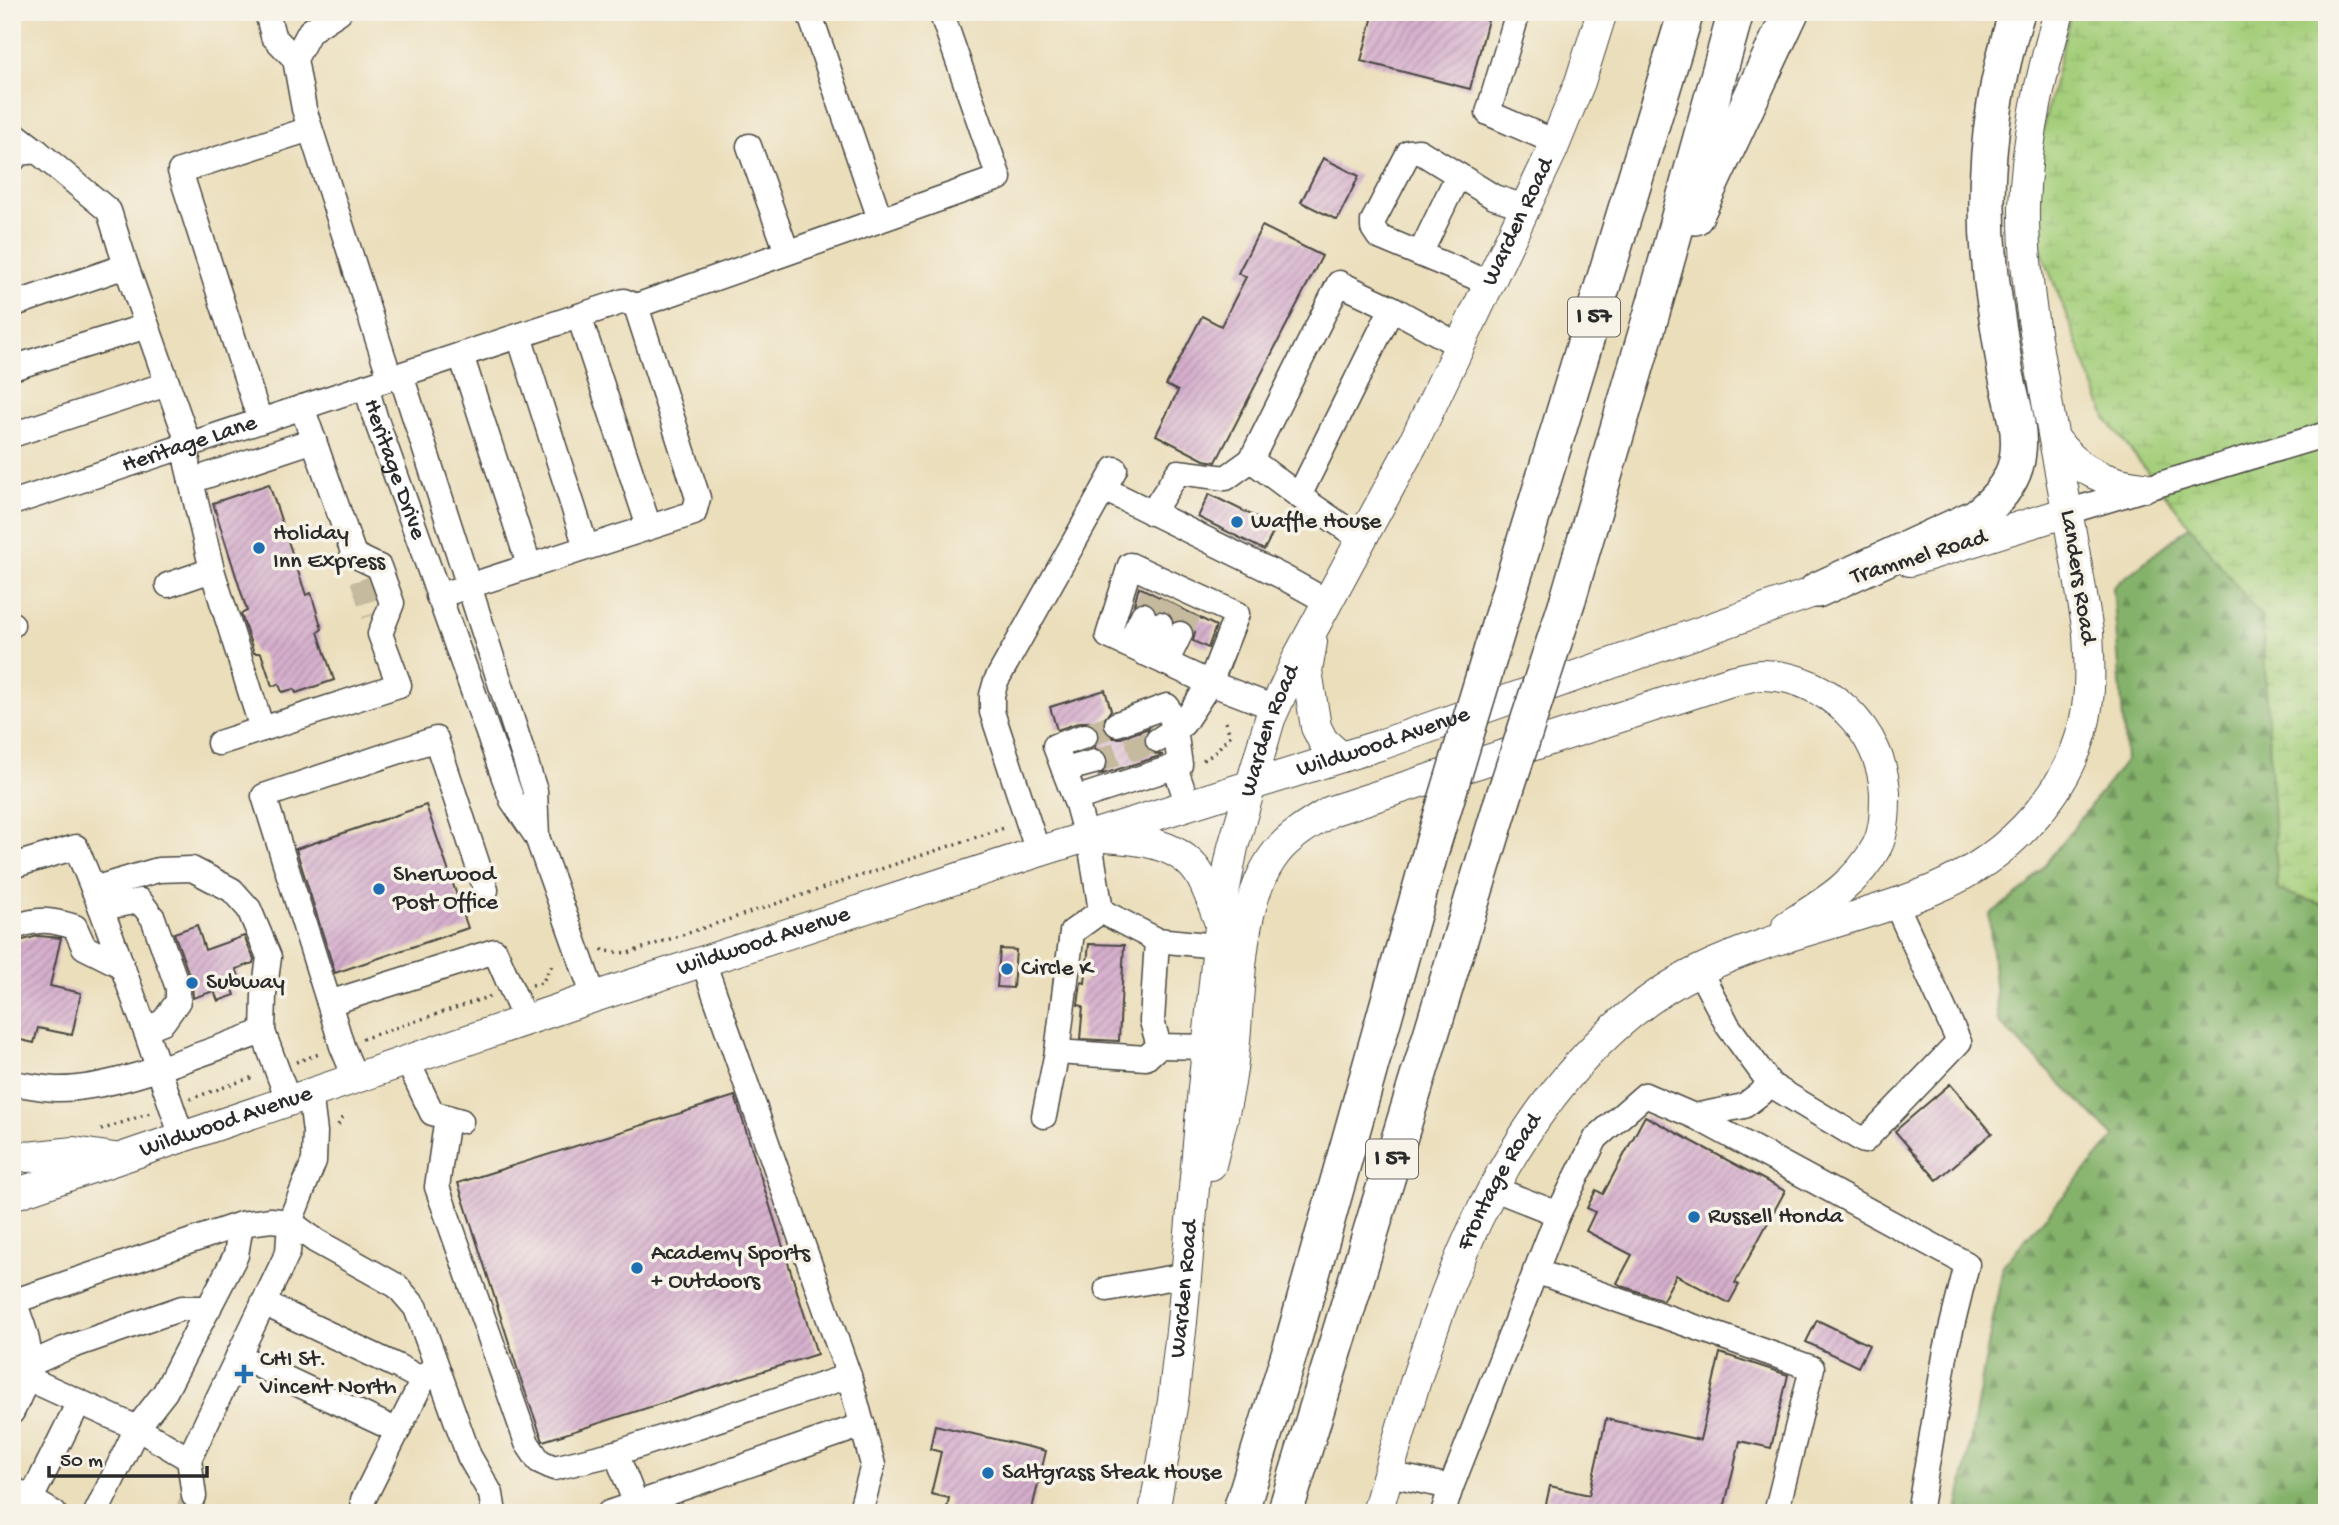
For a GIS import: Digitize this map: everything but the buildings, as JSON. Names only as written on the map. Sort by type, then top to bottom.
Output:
[{"type":"highway","name":"I 57","points":[[1240,1513],[1298,1324],[1432,847],[1686,12]]},
{"type":"highway","name":"I 57","points":[[1285,1513],[1502,805],[1568,599],[1736,12]]},
{"type":"highway","points":[[1656,299],[1791,12]]},
{"type":"highway","points":[[1817,590],[1976,517],[1989,508],[2004,490],[2015,468],[2018,429],[1992,287],[1986,188],[1998,80],[2017,12]]},
{"type":"main road","name":"Warden Road","points":[[1154,1513],[1173,1401],[1219,934],[1233,847],[1251,785],[1275,708],[1299,655],[1415,440],[1555,142],[1580,82],[1602,12]]},
{"type":"main road","name":"Landers Road","points":[[1752,949],[1943,885],[1994,855],[2053,796],[2071,762],[2088,703],[2088,632],[2035,337],[2024,206],[2037,98],[2059,12]]},
{"type":"main road","points":[[2054,438],[2079,466],[2099,478],[2121,485],[2143,487]]},
{"type":"main road","name":"Trammel Road","points":[[1516,696],[1817,590],[2067,512]]},
{"type":"main road","points":[[1314,628],[1307,671],[1316,727],[1323,741],[1341,757]]},
{"type":"main road","points":[[1186,1275],[1231,1077],[1247,921],[1258,885],[1276,853],[1301,829],[1331,811],[1731,681],[1762,675],[1799,683],[1817,689],[1841,705],[1862,727],[1874,749],[1884,778],[1885,812],[1878,844],[1856,877],[1829,900],[1752,949]]},
{"type":"main road","name":"Wildwood Avenue","points":[[12,1195],[594,997],[1038,852],[1341,757],[1516,696]]},
{"type":"main road","points":[[1088,836],[1137,839],[1174,850],[1200,875],[1219,934]]},
{"type":"main road","name":"Frontage Road","points":[[1377,1513],[1441,1308],[1492,1188],[1529,1129],[1577,1064],[1630,1016],[1656,996],[1699,970],[1752,949]]},
{"type":"main road","points":[[12,1154],[28,1157],[74,1152],[121,1159]]},
{"type":"street","points":[[267,12],[274,36],[295,59],[310,129],[395,377],[625,301],[636,306],[999,178],[941,12]]},
{"type":"street","points":[[295,59],[310,31],[339,12]]},
{"type":"street","points":[[809,12],[880,219]]},
{"type":"street","points":[[1518,12],[1488,113],[1555,142]]},
{"type":"street","points":[[260,421],[180,171],[310,129]]},
{"type":"street","points":[[12,132],[109,212],[188,445],[187,464],[212,570],[262,729]]},
{"type":"street","points":[[749,146],[787,252]]},
{"type":"street","points":[[12,160],[19,153],[37,151]]},
{"type":"street","points":[[1489,283],[1379,237],[1373,228],[1373,221],[1409,152],[1419,151],[1494,197],[1525,207]]},
{"type":"street","points":[[1420,254],[1458,175]]},
{"type":"street","points":[[12,306],[126,266]]},
{"type":"street","points":[[1152,513],[1178,472],[1226,478],[1251,460],[1339,283],[1460,346]]},
{"type":"street","points":[[438,596],[694,513],[698,498],[636,306]]},
{"type":"street","points":[[1298,496],[1392,309]]},
{"type":"street","points":[[579,316],[649,527]]},
{"type":"street","points":[[12,368],[147,326]]},
{"type":"street","points":[[519,336],[586,547]]},
{"type":"street","points":[[461,355],[530,565]]},
{"type":"street","name":"Heritage Drive","points":[[537,837],[536,791],[395,377],[366,386],[374,417],[512,800],[537,837],[594,997]]},
{"type":"street","points":[[12,435],[167,384]]},
{"type":"street","name":"Heritage Lane","points":[[12,503],[366,386]]},
{"type":"street","points":[[302,407],[362,579]]},
{"type":"street","name":"Trammel Road","points":[[2067,512],[2143,487],[2327,434]]},
{"type":"street","points":[[191,481],[314,440]]},
{"type":"street","points":[[1251,460],[1362,540]]},
{"type":"street","points":[[1038,852],[992,712],[992,695],[996,681],[1109,479],[1152,513],[1328,602]]},
{"type":"street","points":[[219,743],[399,685],[377,624],[392,603],[379,567],[354,555]]},
{"type":"street","points":[[1167,734],[1183,724],[1210,683],[1237,614],[1170,605],[1129,565],[1108,636],[1210,683],[1275,708]]},
{"type":"street","points":[[168,585],[212,570]]},
{"type":"street","points":[[1146,654],[1170,605]]},
{"type":"street","points":[[1146,654],[1170,605]]},
{"type":"street","points":[[1075,799],[1176,769],[1180,765],[1167,734],[1167,706],[1116,724]]},
{"type":"street","points":[[1085,736],[1055,746],[1088,836],[1101,911]]},
{"type":"street","points":[[355,1077],[341,1046],[264,796],[436,739],[486,890]]},
{"type":"street","points":[[1064,770],[1094,762]]},
{"type":"street","points":[[1176,769],[1188,805]]},
{"type":"street","points":[[12,866],[75,847],[122,966],[182,1137]]},
{"type":"street","points":[[97,899],[158,870],[192,869],[232,890],[249,909],[269,957],[263,1032],[299,1096],[315,1132],[314,1161],[290,1222],[288,1252],[189,1459],[194,1496]]},
{"type":"street","points":[[97,899],[140,901],[153,918],[178,988],[178,1001],[163,1022],[145,1029]]},
{"type":"street","points":[[1699,970],[1728,1027],[1771,1085],[1864,1141],[1959,1042],[1895,902]]},
{"type":"street","points":[[1101,911],[1157,940],[1219,934]]},
{"type":"street","points":[[1044,1116],[1057,1052],[1072,932],[1101,911]]},
{"type":"street","points":[[12,928],[33,920],[52,920],[75,927],[84,947],[122,966]]},
{"type":"street","points":[[1157,940],[1152,1021],[1159,1046]]},
{"type":"street","points":[[329,1003],[495,951],[525,1020]]},
{"type":"street","points":[[703,961],[849,1376],[863,1425],[873,1465],[860,1513]]},
{"type":"street","points":[[12,1083],[56,1089],[84,1087],[157,1068],[263,1032]]},
{"type":"street","points":[[1057,1052],[1146,1058],[1159,1046],[1207,1047]]},
{"type":"street","points":[[407,1060],[432,1113],[454,1119],[437,1187],[527,1443],[539,1461],[554,1468],[616,1453],[849,1376]]},
{"type":"street","points":[[1694,1116],[1745,1107],[1771,1085]]},
{"type":"street","points":[[1443,1513],[1558,1214],[1596,1138],[1645,1095],[1694,1116],[1967,1264],[1946,1350],[1919,1513]]},
{"type":"street","points":[[1492,1188],[1558,1214]]},
{"type":"street","points":[[12,1412],[23,1371],[27,1339],[13,1300],[241,1224],[271,1220],[290,1222],[316,1241],[397,1286],[416,1308],[429,1372],[469,1456],[491,1494],[494,1513]]},
{"type":"street","points":[[96,1513],[137,1428],[164,1392],[236,1255],[241,1224]]},
{"type":"street","points":[[1535,1271],[1812,1368],[1776,1513]]},
{"type":"street","points":[[1107,1289],[1186,1275]]},
{"type":"street","points":[[263,1303],[399,1367],[429,1372]]},
{"type":"street","points":[[23,1371],[64,1349],[182,1308],[209,1308]]},
{"type":"street","points":[[238,1356],[398,1431]]},
{"type":"street","points":[[23,1371],[79,1402],[137,1428],[189,1459]]},
{"type":"street","points":[[363,1500],[429,1372]]},
{"type":"street","points":[[54,1513],[22,1494],[79,1402]]},
{"type":"street","points":[[609,1513],[863,1425]]},
{"type":"street","points":[[616,1453],[636,1504]]},
{"type":"street","points":[[1388,1474],[1451,1487]]},
{"type":"path","points":[[1176,769],[1212,755],[1230,736],[1225,719]]},
{"type":"path","points":[[598,942],[604,951],[628,953],[1028,821]]},
{"type":"green space","points":[[2071,12],[2327,12],[2327,906],[2278,890],[2262,618],[2107,420],[2024,206]]},
{"type":"green space","points":[[2190,526],[2262,618],[2278,890],[2327,906],[2327,1513],[1957,1513],[2003,1265],[2115,1137],[1998,1021],[1989,915],[2028,886],[2126,760],[2113,587]]},
{"type":"tunnel","points":[[362,579],[374,615]]},
{"type":"tunnel","points":[[1143,615],[1153,595]]},
{"type":"tunnel","points":[[1160,624],[1171,603]]},
{"type":"tunnel","points":[[1180,634],[1189,613]]},
{"type":"tunnel","points":[[1085,736],[1117,724]]},
{"type":"tunnel","points":[[1094,762],[1158,740]]},
{"type":"tunnel","points":[[186,1513],[194,1496]]},
{"type":"place","name":"Waffle House","points":[[1237,522]]},
{"type":"place","name":"Holiday Inn Express","points":[[259,548]]},
{"type":"place","name":"Sherwood Post Office","points":[[379,889]]},
{"type":"place","name":"Circle K","points":[[1007,969]]},
{"type":"place","name":"Subway","points":[[192,983]]},
{"type":"place","name":"Russell Honda","points":[[1694,1217]]},
{"type":"place","name":"Academy Sports + Outdoors","points":[[637,1268]]},
{"type":"place","name":"CHI St. Vincent North","points":[[244,1374]]},
{"type":"place","name":"Saltgrass Steak House","points":[[988,1473]]}]
